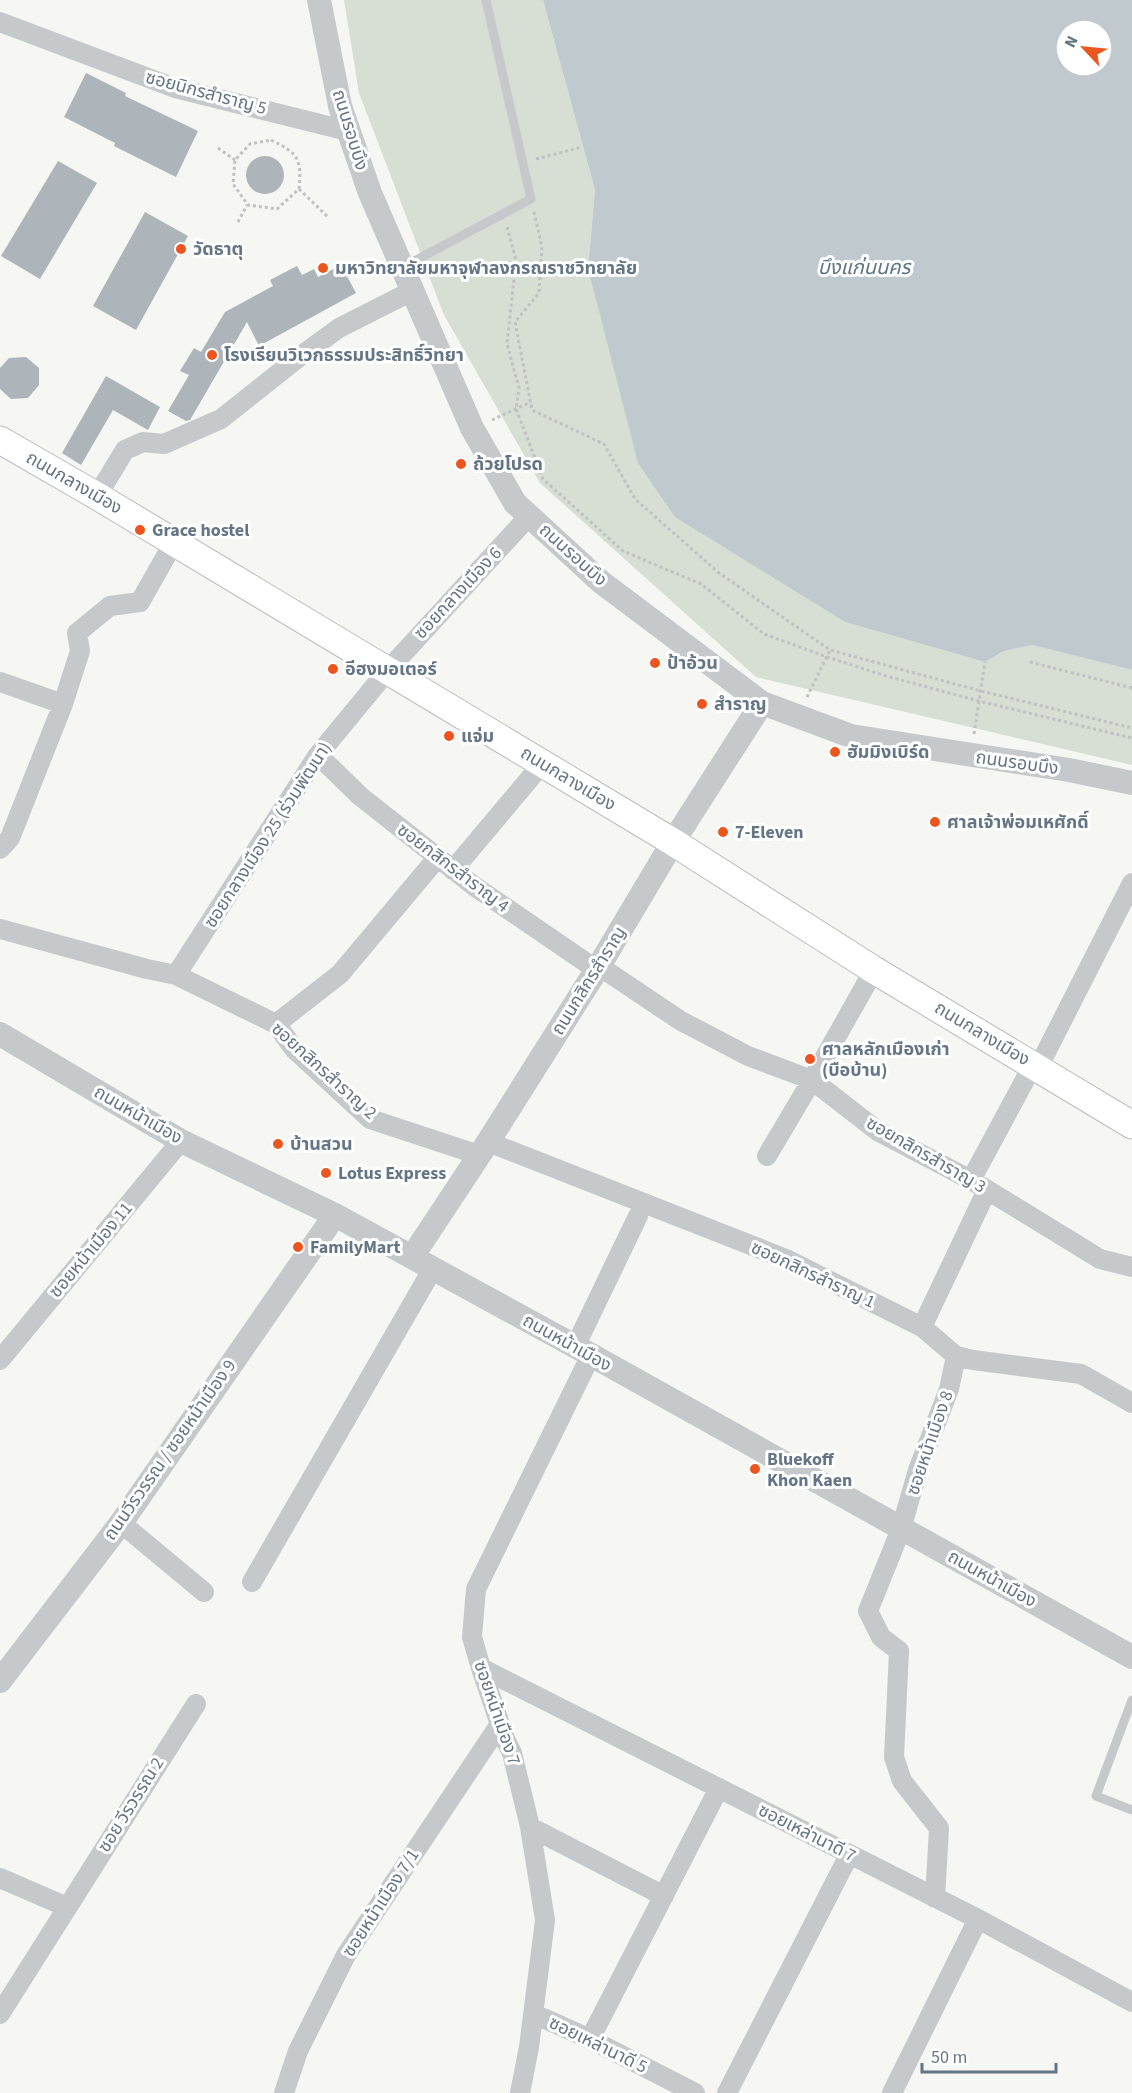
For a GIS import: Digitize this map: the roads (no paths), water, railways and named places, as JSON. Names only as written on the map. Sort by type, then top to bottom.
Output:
[{"type":"main road","name":"ถนนกลางเมือง","points":[[3,448],[98,496],[673,842],[874,970],[1132,1125]]},
{"type":"street","name":"ถนนรอบบึง","points":[[319,0],[340,106],[370,193],[472,428],[515,503],[601,582],[762,703],[851,736],[1069,770],[1132,783]]},
{"type":"street","name":"ซอยนิกรสำราญ 5","points":[[0,21],[175,88],[348,131]]},
{"type":"street","points":[[98,496],[125,450],[143,442],[164,444],[221,419],[339,328],[412,291]]},
{"type":"street","name":"ซอยกลางเมือง 6","points":[[387,670],[530,516]]},
{"type":"street","points":[[0,849],[10,838],[63,704],[80,651],[77,633],[110,606],[140,602],[174,542]]},
{"type":"street","name":"ซอยกลางเมือง 25 (ร่วมพัฒนา)","points":[[176,975],[318,755],[387,670]]},
{"type":"street","points":[[0,682],[63,704]]},
{"type":"street","name":"ถนนกสิกรสำราญ","points":[[422,1264],[483,1148],[598,968],[673,842],[762,703]]},
{"type":"street","name":"ซอยกสิกรสำราญ 4","points":[[318,755],[360,796],[453,870],[598,968]]},
{"type":"street","points":[[453,870],[542,764]]},
{"type":"street","points":[[276,1024],[340,974],[438,857]]},
{"type":"street","points":[[922,1328],[979,1185],[1035,1066],[1132,883]]},
{"type":"street","name":"ซอยกสิกรสำราญ 2","points":[[0,929],[176,975],[276,1024],[295,1050],[370,1119],[483,1148]]},
{"type":"street","name":"ซอยกสิกรสำราญ 3","points":[[598,968],[681,1021],[748,1056],[812,1080],[879,1132],[979,1185],[1100,1259],[1132,1267]]},
{"type":"street","points":[[767,1156],[874,970]]},
{"type":"street","name":"ถนนหน้าเมือง","points":[[0,1034],[181,1141],[335,1215],[1132,1657]]},
{"type":"street","name":"ซอยหน้าเมือง 11","points":[[0,1360],[181,1141]]},
{"type":"street","name":"ซอยกสิกรสำราญ 1","points":[[483,1148],[786,1259],[922,1328],[956,1356],[1081,1374],[1132,1403]]},
{"type":"street","name":"ถนนวีรวรรณ / ซอยหน้าเมือง 9","points":[[0,1681],[121,1523],[335,1215]]},
{"type":"street","name":"ซอยหน้าเมือง 7","points":[[520,2093],[534,2014],[545,1920],[530,1827],[512,1753],[500,1724],[472,1637],[476,1589],[583,1351],[638,1216]]},
{"type":"street","points":[[252,1582],[422,1264]]},
{"type":"street","name":"ซอยหน้าเมือง 8","points":[[935,1898],[939,1828],[902,1781],[894,1757],[899,1651],[881,1637],[868,1611],[902,1529],[918,1470],[949,1389],[956,1356]]},
{"type":"street","points":[[121,1523],[204,1592]]},
{"type":"street","name":"ซอยเหล่านาดี 7","points":[[481,1668],[978,1919],[1132,2002]]},
{"type":"street","name":"ซอย วีรวรรณ 2","points":[[0,2014],[196,1704]]},
{"type":"street","name":"ซอยหน้าเมือง 7/1","points":[[284,2093],[298,2051],[346,1955],[500,1724]]},
{"type":"street","points":[[590,2039],[719,1788]]},
{"type":"street","points":[[530,1827],[664,1896]]},
{"type":"street","points":[[727,2093],[849,1855]]},
{"type":"street","points":[[0,1878],[67,1906]]},
{"type":"street","points":[[892,2093],[978,1919]]},
{"type":"street","name":"ซอยเหล่านาดี 5","points":[[534,2014],[590,2039],[694,2093]]},
{"type":"lane","points":[[403,267],[531,199],[486,0]]},
{"type":"lane","points":[[1132,1700],[1096,1796],[1132,1810]]},
{"type":"water","name":"บึงแก่นนคร","points":[[543,0],[1132,0],[1132,670],[1032,645],[1004,651],[985,662],[845,622],[675,517],[638,463],[588,268],[595,190]]},
{"type":"place","name":"วัดธาตุ","points":[[181,249]]},
{"type":"place","name":"มหาวิทยาลัยมหาจุฬาลงกรณราชวิทยาลัย","points":[[323,268]]},
{"type":"place","name":"โรงเรียนวิเวกธรรมประสิทธิ์วิทยา","points":[[212,355]]},
{"type":"place","name":"ถ้วยโปรด","points":[[461,464]]},
{"type":"place","name":"Grace hostel","points":[[140,530]]},
{"type":"place","name":"ป้าอ้วน","points":[[655,663]]},
{"type":"place","name":"อีฮงมอเตอร์","points":[[333,669]]},
{"type":"place","name":"สำราญ","points":[[702,704]]},
{"type":"place","name":"แจ่ม","points":[[449,736]]},
{"type":"place","name":"ฮัมมิงเบิร์ด","points":[[835,752]]},
{"type":"place","name":"ศาลเจ้าพ่อมเหศักดิ์","points":[[935,822]]},
{"type":"place","name":"7-Eleven","points":[[723,832]]},
{"type":"place","name":"ศาลหลักเมืองเก่า (บือบ้าน)","points":[[810,1059]]},
{"type":"place","name":"บ้านสวน","points":[[278,1144]]},
{"type":"place","name":"Lotus Express","points":[[326,1173]]},
{"type":"place","name":"FamilyMart","points":[[298,1247]]},
{"type":"place","name":"Bluekoff Khon Kaen","points":[[755,1469]]}]
